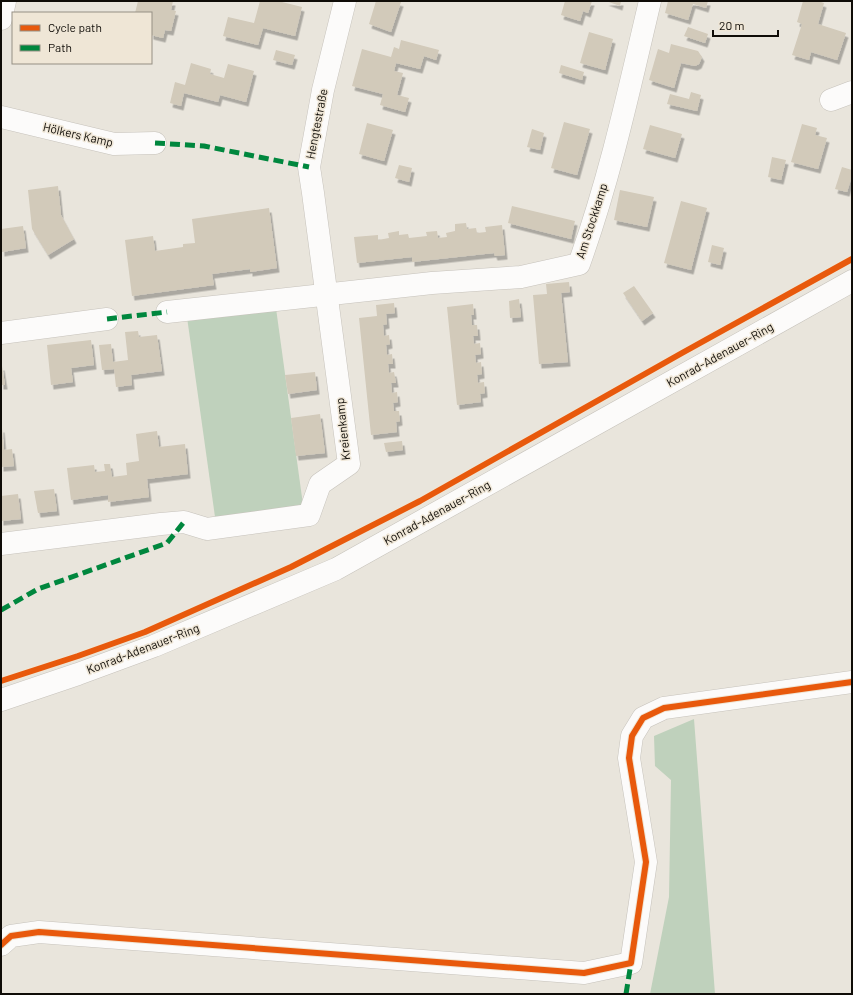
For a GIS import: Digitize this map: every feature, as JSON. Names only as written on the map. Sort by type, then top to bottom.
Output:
[{"type":"street","points":[[1,19],[5,1]]},
{"type":"street","name":"Hengtestraße","points":[[326,295],[313,193],[308,167],[323,90],[345,1]]},
{"type":"street","name":"Am Stockkamp","points":[[326,295],[432,283],[521,277],[579,264],[594,221],[619,136],[650,1]]},
{"type":"street","points":[[831,100],[852,92]]},
{"type":"street","name":"Hölkers Kamp","points":[[1,117],[114,144],[155,143]]},
{"type":"street","name":"Konrad-Adenauer-Ring","points":[[1,700],[154,646],[336,569],[852,281]]},
{"type":"street","points":[[168,312],[326,295]]},
{"type":"street","name":"Kreienkamp","points":[[1,544],[161,524],[184,522],[207,529],[309,515],[320,484],[349,464],[326,295]]},
{"type":"street","points":[[1,333],[107,318]]},
{"type":"street","points":[[1,945],[12,936],[39,932],[584,973],[631,963],[646,862],[629,758],[632,736],[643,718],[664,708],[852,682]]},
{"type":"green space","points":[[275,301],[304,512],[216,524],[186,310]]},
{"type":"green space","points":[[694,719],[715,994],[650,994],[669,897],[671,780],[655,766],[654,736]]},
{"type":"building","points":[[138,1],[173,1],[171,10],[176,11],[171,31],[165,30],[163,38],[152,35],[152,12],[135,12]]},
{"type":"building","points":[[260,1],[278,1],[302,7],[295,36],[263,28],[258,45],[223,36],[228,17],[254,23]]},
{"type":"building","points":[[376,1],[401,2],[391,32],[369,24]]},
{"type":"building","points":[[565,1],[592,1],[588,13],[583,11],[580,21],[561,15]]},
{"type":"building","points":[[606,1],[621,1],[620,6]]},
{"type":"building","points":[[668,1],[708,1],[706,8],[693,4],[688,20],[665,13]]},
{"type":"building","points":[[803,1],[818,1],[824,3],[818,24],[846,33],[837,60],[811,52],[809,60],[792,55],[802,24],[797,22]]},
{"type":"building","points":[[688,27],[708,34],[705,43],[684,36]]},
{"type":"building","points":[[589,32],[613,39],[605,70],[580,63]]},
{"type":"building","points":[[401,40],[439,50],[436,60],[424,56],[420,69],[396,63],[394,71],[403,73],[397,95],[409,98],[405,112],[380,105],[383,94],[352,86],[362,49],[391,57],[394,47],[399,49]]},
{"type":"building","points":[[671,44],[698,51],[702,57],[699,64],[695,66],[681,63],[674,88],[649,80],[658,49],[669,53]]},
{"type":"building","points":[[276,50],[295,55],[292,65],[273,60]]},
{"type":"building","points":[[191,63],[211,69],[210,74],[224,78],[228,64],[254,71],[246,102],[220,95],[218,102],[184,93],[181,106],[170,103],[175,82],[185,85]]},
{"type":"building","points":[[561,65],[584,72],[582,80],[559,73]]},
{"type":"building","points":[[691,92],[701,95],[697,111],[667,104],[670,94],[689,99]]},
{"type":"building","points":[[564,122],[590,129],[577,175],[551,168]]},
{"type":"building","points":[[367,123],[393,130],[384,161],[359,154]]},
{"type":"building","points":[[802,124],[817,128],[815,135],[827,138],[818,169],[791,162]]},
{"type":"building","points":[[650,125],[682,134],[675,158],[643,149]]},
{"type":"building","points":[[532,129],[544,133],[540,150],[527,147]]},
{"type":"building","points":[[772,157],[786,160],[781,180],[768,177]]},
{"type":"building","points":[[399,165],[412,168],[409,182],[395,178]]},
{"type":"building","points":[[842,167],[852,170],[852,176],[847,192],[835,189]]},
{"type":"building","points":[[58,186],[61,215],[74,239],[48,255],[32,229],[28,190]]},
{"type":"building","points":[[620,190],[654,197],[647,227],[614,220]]},
{"type":"building","points":[[681,201],[707,208],[691,270],[664,263]]},
{"type":"building","points":[[512,206],[575,221],[571,239],[508,223]]},
{"type":"building","points":[[269,208],[277,268],[250,272],[250,269],[212,274],[214,285],[132,296],[125,240],[153,236],[155,251],[183,247],[183,244],[195,243],[192,219]]},
{"type":"building","points":[[466,223],[467,229],[476,228],[477,233],[486,232],[485,227],[502,225],[505,255],[495,256],[494,253],[412,262],[412,257],[357,263],[354,237],[378,235],[378,240],[389,238],[388,233],[399,231],[399,235],[408,234],[409,238],[427,236],[426,232],[437,231],[438,238],[447,237],[446,233],[455,231],[455,224]]},
{"type":"building","points":[[23,226],[26,248],[2,252],[1,229]]},
{"type":"building","points":[[712,245],[724,248],[720,265],[708,262]]},
{"type":"building","points":[[569,282],[570,292],[561,293],[568,362],[539,364],[533,295],[547,294],[546,284]]},
{"type":"building","points":[[634,286],[653,313],[642,321],[623,293]]},
{"type":"building","points":[[519,299],[521,317],[510,318],[509,301]]},
{"type":"building","points":[[394,303],[395,313],[386,314],[387,324],[383,325],[384,336],[389,335],[390,344],[386,345],[387,355],[392,354],[393,364],[388,364],[389,373],[394,372],[396,383],[391,383],[392,393],[397,392],[398,402],[393,403],[394,411],[399,411],[400,421],[396,422],[397,432],[371,435],[359,318],[377,316],[376,305]]},
{"type":"building","points":[[473,304],[474,315],[471,315],[472,325],[477,325],[478,336],[473,336],[474,344],[480,343],[481,354],[475,355],[476,363],[481,362],[482,374],[477,375],[478,383],[484,382],[485,393],[480,394],[481,402],[457,405],[447,307]]},
{"type":"building","points":[[138,331],[139,337],[157,335],[162,371],[131,375],[132,385],[116,387],[114,369],[102,370],[99,345],[111,344],[113,362],[128,360],[125,332]]},
{"type":"building","points":[[91,340],[94,365],[71,368],[73,382],[51,385],[47,345]]},
{"type":"building","points":[[2,366],[5,385],[1,385]]},
{"type":"building","points":[[315,372],[317,390],[288,394],[285,375]]},
{"type":"building","points":[[320,414],[325,453],[296,456],[291,418]]},
{"type":"building","points":[[1,428],[4,450],[12,449],[14,466],[1,467]]},
{"type":"building","points":[[157,431],[159,447],[185,444],[188,474],[147,479],[149,497],[108,502],[108,495],[71,500],[67,468],[94,465],[95,472],[105,471],[104,464],[110,464],[112,477],[127,475],[126,463],[139,461],[136,434]]},
{"type":"building","points":[[402,441],[403,450],[386,452],[384,443]]},
{"type":"building","points":[[54,489],[57,511],[38,513],[34,491]]},
{"type":"building","points":[[18,494],[21,519],[1,521],[1,496]]},
{"type":"marked path","points":[[155,143],[204,146],[309,167]]},
{"type":"marked path","points":[[107,319],[167,312]]},
{"type":"marked path","points":[[1,610],[38,589],[167,543],[184,522]]},
{"type":"marked path","points":[[626,994],[631,963]]},
{"type":"cycle path","points":[[1,681],[145,632],[291,567],[420,501],[852,259]]},
{"type":"cycle path","points":[[1,945],[11,936],[39,932],[584,973],[631,963],[646,862],[629,758],[632,736],[643,718],[664,708],[852,682]]}]
